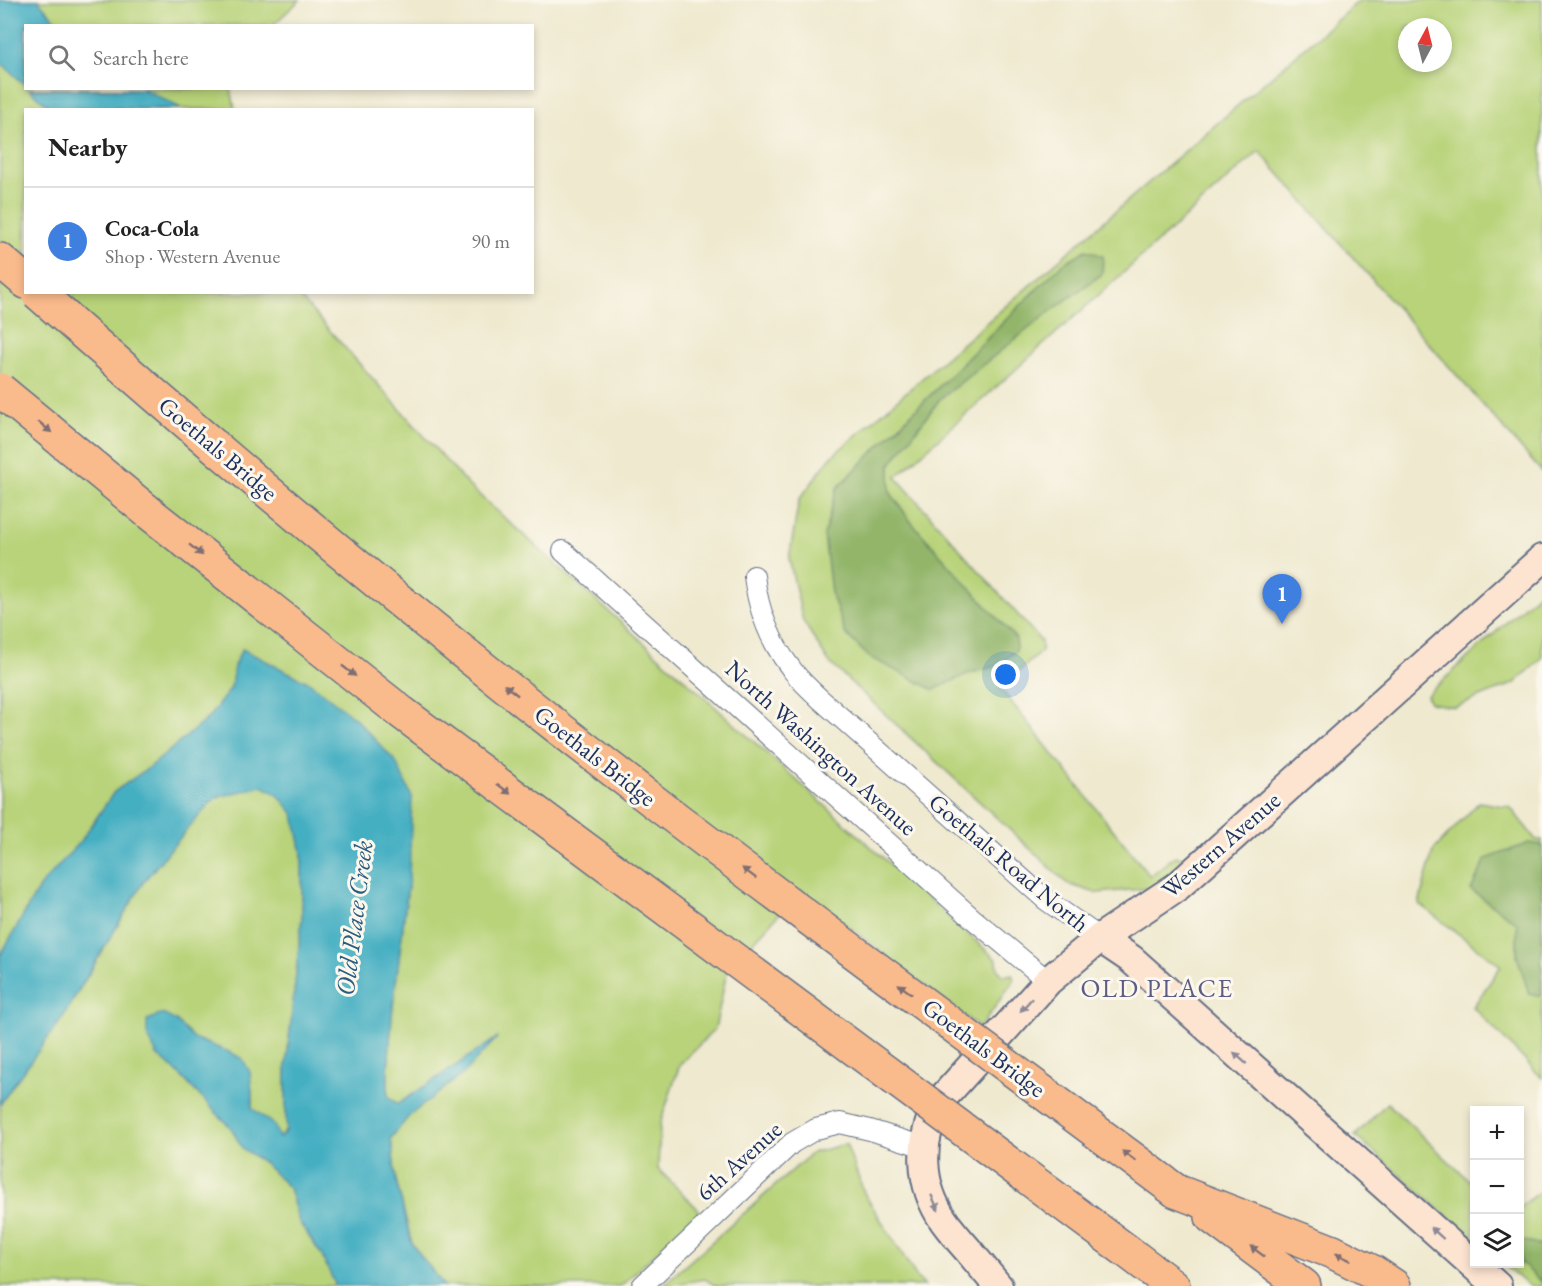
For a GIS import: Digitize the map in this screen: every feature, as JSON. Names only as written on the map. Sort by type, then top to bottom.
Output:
[{"type":"highway","points":[[0,260],[24,280]]},
{"type":"highway","name":"Goethals Bridge","points":[[39,294],[162,402],[300,518],[556,725],[789,903],[1305,1286]]},
{"type":"highway","points":[[0,390],[152,515],[401,712],[1173,1286]]},
{"type":"highway","points":[[1176,1191],[1333,1252],[1373,1272],[1394,1286]]},
{"type":"street","name":"North Washington Avenue","points":[[563,550],[972,918],[1048,981]]},
{"type":"street","name":"Western Avenue","points":[[998,1286],[943,1220],[925,1176],[924,1147],[932,1116],[939,1102],[1048,981],[1100,938],[1178,886],[1542,559]]},
{"type":"street","name":"Goethals Road North","points":[[754,576],[757,597],[779,652],[791,669],[819,698],[1046,900],[1131,959],[1497,1286]]},
{"type":"street","name":"6th Avenue","points":[[642,1286],[792,1143],[816,1129],[840,1123],[924,1147]]},
{"type":"green space","points":[[0,0],[300,0],[274,24],[24,24],[24,90],[231,90],[235,108],[24,108],[24,294],[297,294],[468,485],[997,960],[998,970],[1004,976],[1012,974],[1014,980],[980,1028],[801,890],[727,971],[715,1029],[680,1064],[660,1124],[658,1169],[700,1211],[621,1286],[444,1286],[412,1244],[396,1180],[391,1138],[410,1115],[463,1074],[495,1039],[398,1104],[388,1096],[392,1015],[409,878],[294,677],[242,649],[234,666],[231,688],[208,718],[155,763],[114,792],[81,841],[40,886],[0,956]]},
{"type":"green space","points":[[1360,0],[1542,0],[1542,472],[1259,151],[896,477],[1041,641],[1042,651],[1000,688],[1150,876],[1175,856],[1184,859],[1183,864],[1153,888],[1096,893],[1068,884],[828,661],[803,621],[789,559],[799,500],[830,458]]},
{"type":"green space","points":[[1086,250],[1103,256],[1102,274],[1047,314],[940,399],[890,465],[890,492],[912,523],[1016,639],[1016,651],[996,666],[967,674],[934,690],[869,657],[845,633],[831,592],[824,535],[837,488],[1062,264]]},
{"type":"green space","points":[[1542,590],[1542,658],[1515,683],[1455,707],[1430,703],[1427,695]]},
{"type":"green space","points":[[262,785],[277,794],[294,814],[302,853],[302,917],[286,1068],[286,1130],[279,1138],[273,1125],[252,1108],[252,1092],[229,1052],[193,1038],[176,1021],[157,1055],[174,1069],[231,1128],[242,1148],[264,1163],[289,1188],[299,1222],[321,1254],[336,1286],[0,1286],[0,1105],[61,1020],[144,881],[215,798]]},
{"type":"green space","points":[[1479,802],[1510,807],[1536,840],[1542,840],[1542,1078],[1473,1007],[1501,966],[1419,904],[1433,851]]},
{"type":"green space","points":[[1529,843],[1542,845],[1542,996],[1529,994],[1517,956],[1517,923],[1471,890],[1486,859]]},
{"type":"green space","points":[[1387,1103],[1470,1181],[1470,1236],[1355,1136]]},
{"type":"green space","points":[[846,1144],[865,1195],[918,1279],[925,1286],[716,1286],[705,1279],[662,1286],[812,1153]]},
{"type":"green space","points":[[1542,1190],[1542,1286],[1529,1286],[1508,1268],[1524,1268],[1524,1204]]},
{"type":"green space","points":[[1524,1241],[1542,1247],[1542,1282],[1524,1266]]},
{"type":"water","points":[[0,0],[38,0],[59,24],[24,24],[24,84],[0,62]]},
{"type":"water","points":[[30,90],[146,90],[180,108],[51,108]]},
{"type":"water","name":"Old Place Creek","points":[[242,649],[310,683],[355,718],[396,762],[412,797],[409,878],[392,1015],[388,1096],[398,1104],[498,1037],[463,1074],[410,1115],[391,1138],[396,1180],[412,1244],[444,1286],[336,1286],[321,1254],[299,1222],[289,1188],[264,1163],[242,1148],[231,1128],[174,1069],[157,1055],[147,1035],[147,1020],[163,1014],[176,1021],[193,1038],[242,1058],[250,1072],[252,1108],[274,1125],[279,1138],[286,1131],[286,1068],[302,917],[302,853],[294,814],[277,794],[262,786],[215,798],[144,881],[61,1020],[0,1105],[0,956],[40,886],[81,841],[114,792],[155,763],[208,718],[231,688],[234,666]]},
{"type":"place","name":"Coca-Cola","points":[[1282,624]]},
{"type":"district","name":"OLD PLACE","points":[[1157,988]]}]
